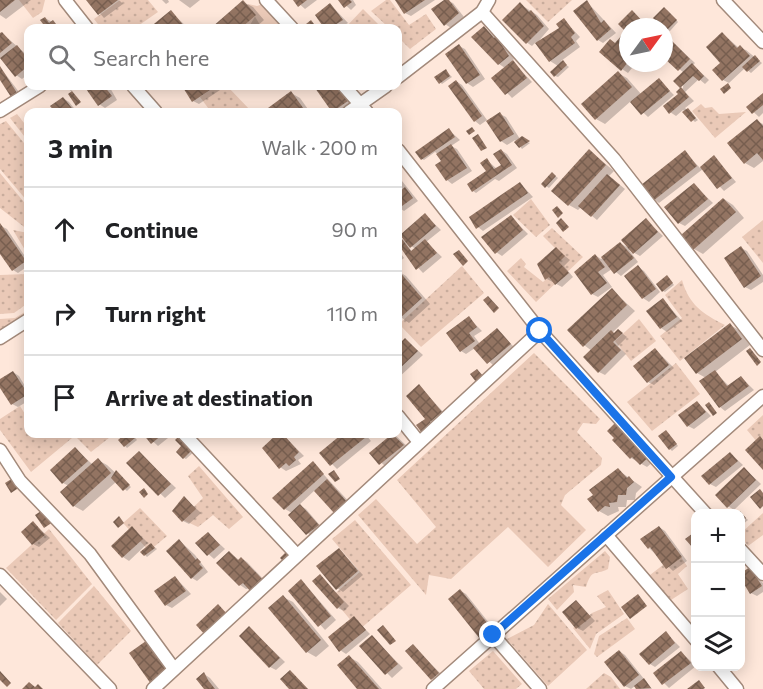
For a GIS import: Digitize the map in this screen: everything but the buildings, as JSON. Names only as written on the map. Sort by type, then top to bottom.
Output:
[{"type":"street","points":[[65,0],[84,24]]},
{"type":"street","points":[[266,0],[288,24]]},
{"type":"street","points":[[402,74],[482,12],[489,0]]},
{"type":"street","points":[[723,0],[763,42]]},
{"type":"street","points":[[482,12],[614,159],[763,350]]},
{"type":"street","points":[[0,111],[34,90]]},
{"type":"street","points":[[137,90],[153,108]]},
{"type":"street","points":[[348,90],[364,108],[382,90]]},
{"type":"street","points":[[402,155],[540,331],[702,509]]},
{"type":"street","points":[[0,338],[24,323]]},
{"type":"street","points":[[153,689],[540,331]]},
{"type":"street","points":[[434,689],[763,396]]},
{"type":"street","points":[[402,421],[419,442]]},
{"type":"street","points":[[188,438],[297,555]]},
{"type":"street","points":[[0,450],[20,482],[90,554],[174,669]]},
{"type":"street","points":[[606,535],[691,634]]},
{"type":"street","points":[[745,554],[763,574]]},
{"type":"street","points":[[0,575],[110,689]]},
{"type":"street","points":[[493,635],[540,689]]},
{"type":"street","points":[[722,671],[737,689]]},
{"type":"green space","points":[[19,0],[45,0],[42,12],[33,18]]},
{"type":"green space","points":[[120,0],[148,0],[158,12],[141,24],[98,24],[94,19]]},
{"type":"green space","points":[[386,0],[390,0],[409,25],[426,14],[436,29],[410,49],[402,41],[402,24],[385,24],[371,11]]},
{"type":"green space","points":[[526,0],[572,0],[548,22]]},
{"type":"green space","points":[[266,3],[282,24],[236,24],[248,4],[257,6]]},
{"type":"green space","points":[[363,9],[378,24],[349,24]]},
{"type":"green space","points":[[210,90],[231,90],[248,108],[208,108],[200,97]]},
{"type":"green space","points":[[701,104],[705,108],[712,107],[719,114],[746,112],[715,138],[692,111]]},
{"type":"green space","points":[[17,114],[24,123],[24,136],[10,118]]},
{"type":"green space","points":[[6,121],[24,143],[24,197],[0,169],[0,124]]},
{"type":"green space","points":[[0,173],[24,202],[24,227],[0,208]]},
{"type":"green space","points":[[531,199],[550,225],[536,237],[513,215]]},
{"type":"green space","points":[[763,220],[763,263],[742,237]]},
{"type":"green space","points":[[552,228],[583,257],[536,302],[507,271],[521,258],[526,264],[524,267],[543,282],[560,266],[550,255],[556,249],[543,236]]},
{"type":"green space","points":[[13,230],[24,232],[24,248]]},
{"type":"green space","points":[[462,266],[484,293],[421,347],[402,327],[402,321]]},
{"type":"green space","points":[[24,274],[24,306],[14,313],[0,314],[0,275]]},
{"type":"green space","points":[[682,280],[689,296],[698,308],[725,325],[680,361],[660,336],[682,318],[665,295]]},
{"type":"green space","points":[[24,312],[24,318],[0,330],[0,319],[15,318]]},
{"type":"green space","points":[[639,319],[656,341],[631,361],[615,341]]},
{"type":"green space","points":[[534,353],[600,419],[596,424],[583,423],[577,432],[602,458],[601,465],[565,495],[561,505],[586,530],[548,567],[508,527],[451,579],[429,575],[426,595],[358,515],[376,499],[417,544],[436,527],[397,480]]},
{"type":"green space","points":[[676,363],[700,394],[652,431],[627,402]]},
{"type":"green space","points":[[20,406],[24,412],[24,438],[72,438],[31,472],[0,430],[0,419]]},
{"type":"green space","points":[[763,415],[763,449],[747,430]]},
{"type":"green space","points":[[77,438],[109,438],[91,452]]},
{"type":"green space","points":[[199,466],[243,517],[229,529],[213,515],[198,527],[181,519],[203,498],[188,476]]},
{"type":"green space","points":[[140,508],[167,536],[149,551],[123,523]]},
{"type":"green space","points":[[763,513],[763,535],[748,546],[745,542],[745,529]]},
{"type":"green space","points":[[355,520],[411,585],[359,630],[331,597],[360,572],[332,539]]},
{"type":"green space","points":[[49,529],[92,584],[56,620],[6,568]]},
{"type":"green space","points":[[675,548],[687,566],[678,574],[688,589],[671,600],[650,575],[672,558]]},
{"type":"green space","points":[[605,551],[610,557],[608,569],[592,575],[586,587],[573,585],[574,592],[557,610],[548,599]]},
{"type":"green space","points":[[94,586],[131,631],[97,665],[58,623]]},
{"type":"green space","points":[[608,590],[624,614],[596,634],[590,649],[573,628],[592,613],[606,607],[597,596]]},
{"type":"green space","points":[[548,604],[587,650],[548,686],[507,639],[534,625]]},
{"type":"green space","points":[[627,618],[635,629],[597,657],[594,654],[599,636]]},
{"type":"green space","points":[[493,651],[522,684],[516,689],[484,689],[469,671]]},
{"type":"green space","points":[[604,673],[611,677],[620,689],[586,689]]},
{"type":"route","points":[[493,635],[671,477],[540,331]]}]
